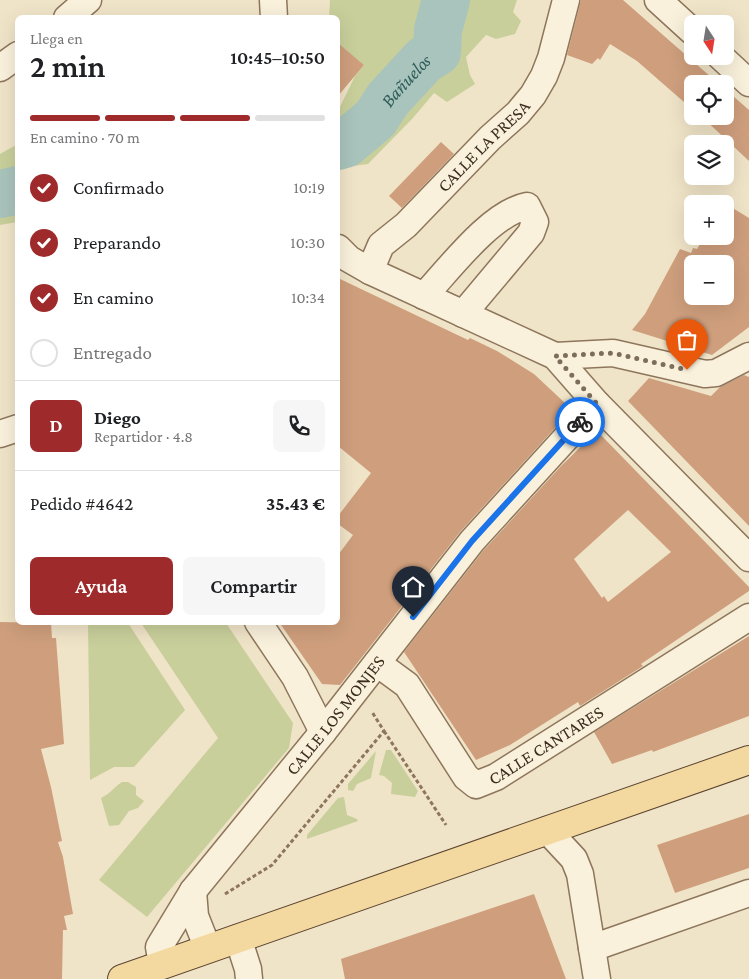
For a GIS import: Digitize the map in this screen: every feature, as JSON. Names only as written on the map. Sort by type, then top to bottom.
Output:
[{"type":"main road","points":[[122,979],[749,760]]},
{"type":"street","points":[[70,15],[88,0]]},
{"type":"street","points":[[273,0],[274,15]]},
{"type":"street","name":"CALLE LA PRESA","points":[[370,271],[381,246],[406,225],[490,138],[518,113],[533,95],[544,76],[551,58],[566,0]]},
{"type":"street","points":[[658,0],[684,24]]},
{"type":"street","points":[[0,68],[15,57]]},
{"type":"street","points":[[730,65],[749,83]]},
{"type":"street","points":[[424,296],[496,220],[514,208],[527,206],[535,222],[531,233],[463,314]]},
{"type":"street","points":[[340,250],[349,259],[370,271],[555,356],[597,404],[749,558]]},
{"type":"street","points":[[555,356],[613,353],[705,374],[716,373],[749,356]]},
{"type":"street","name":"CALLE LOS MONJES","points":[[162,964],[159,947],[193,891],[323,732],[472,541],[597,404]]},
{"type":"street","points":[[0,434],[15,429]]},
{"type":"street","name":"CALLE CANTARES","points":[[377,662],[407,685],[466,777],[476,785],[496,777],[749,617]]},
{"type":"street","points":[[260,625],[295,676],[323,732]]},
{"type":"street","points":[[547,830],[574,859],[580,874],[597,979]]},
{"type":"street","points":[[193,891],[195,916],[208,949]]},
{"type":"street","points":[[592,948],[749,893]]},
{"type":"street","points":[[238,938],[249,979]]},
{"type":"path","points":[[379,706],[372,711],[446,825]]},
{"type":"path","points":[[221,890],[226,895],[272,866],[384,731]]},
{"type":"green space","points":[[330,0],[517,0],[513,12],[521,21],[515,34],[496,39],[486,35],[466,57],[470,75],[475,84],[447,102],[434,93],[413,118],[368,164],[340,168],[340,107],[355,76],[364,65],[340,46],[340,15],[329,15]]},
{"type":"green space","points":[[15,146],[15,222],[0,225],[0,154]]},
{"type":"green space","points":[[88,625],[129,625],[185,710],[134,767],[114,767],[90,780]]},
{"type":"green space","points":[[142,625],[227,625],[293,723],[289,748],[147,917],[99,880],[218,738]]},
{"type":"green space","points":[[386,750],[391,750],[418,791],[415,797],[391,794],[392,783],[384,776],[379,775]]},
{"type":"green space","points":[[376,751],[371,778],[357,784],[353,791],[348,790],[348,784]]},
{"type":"green space","points":[[122,782],[128,782],[136,787],[136,795],[144,801],[138,808],[129,811],[119,825],[109,826],[101,798]]},
{"type":"green space","points":[[344,797],[347,815],[358,821],[307,839],[307,835],[338,798]]},
{"type":"building","points":[[581,0],[623,0],[684,53],[684,65],[697,65],[709,75],[684,75],[684,102],[637,61],[610,44],[600,60],[598,58],[592,64],[567,55]]},
{"type":"building","points":[[340,45],[364,65],[340,94]]},
{"type":"building","points":[[734,97],[749,110],[749,161],[734,147],[734,135],[721,135],[711,125],[734,125]]},
{"type":"building","points":[[441,142],[454,154],[402,208],[389,196]]},
{"type":"building","points":[[734,209],[749,218],[749,327],[712,355],[632,330],[645,314],[680,249],[691,253],[693,248],[697,249],[699,245],[734,245]]},
{"type":"building","points":[[340,279],[468,340],[470,338],[497,351],[534,374],[565,403],[564,418],[460,532],[340,685],[322,684],[281,625],[340,625],[340,552],[353,535],[340,525],[340,513],[371,473],[340,448]]},
{"type":"building","points":[[744,375],[749,377],[749,526],[628,401],[649,378],[711,396],[720,387]]},
{"type":"building","points":[[597,431],[749,587],[749,591],[641,664],[643,666],[580,706],[578,702],[510,745],[476,760],[404,652],[483,551],[561,466]],"holes":[[[628,510],[671,552],[608,602],[604,596],[602,598],[574,559]]]},
{"type":"building","points":[[0,622],[15,622],[15,625],[51,625],[52,638],[56,638],[64,744],[41,749],[62,841],[58,842],[63,857],[73,914],[64,916],[67,930],[63,930],[62,979],[0,979]]},
{"type":"building","points":[[749,636],[749,716],[653,752],[652,750],[612,764],[594,732]]},
{"type":"building","points":[[749,814],[749,868],[675,893],[657,845]]},
{"type":"building","points":[[534,894],[566,979],[345,979],[341,959]]},
{"type":"waterway","name":"Bañuelos","points":[[340,145],[345,144],[375,119],[388,99],[424,60],[437,52],[438,30],[446,0]]},
{"type":"waterway","name":"Bañuelos","points":[[0,194],[15,191]]},
{"type":"way so far","points":[[580,422],[597,404],[555,356],[613,353],[687,370]]},
{"type":"route","points":[[413,617],[472,541],[580,422]]}]
